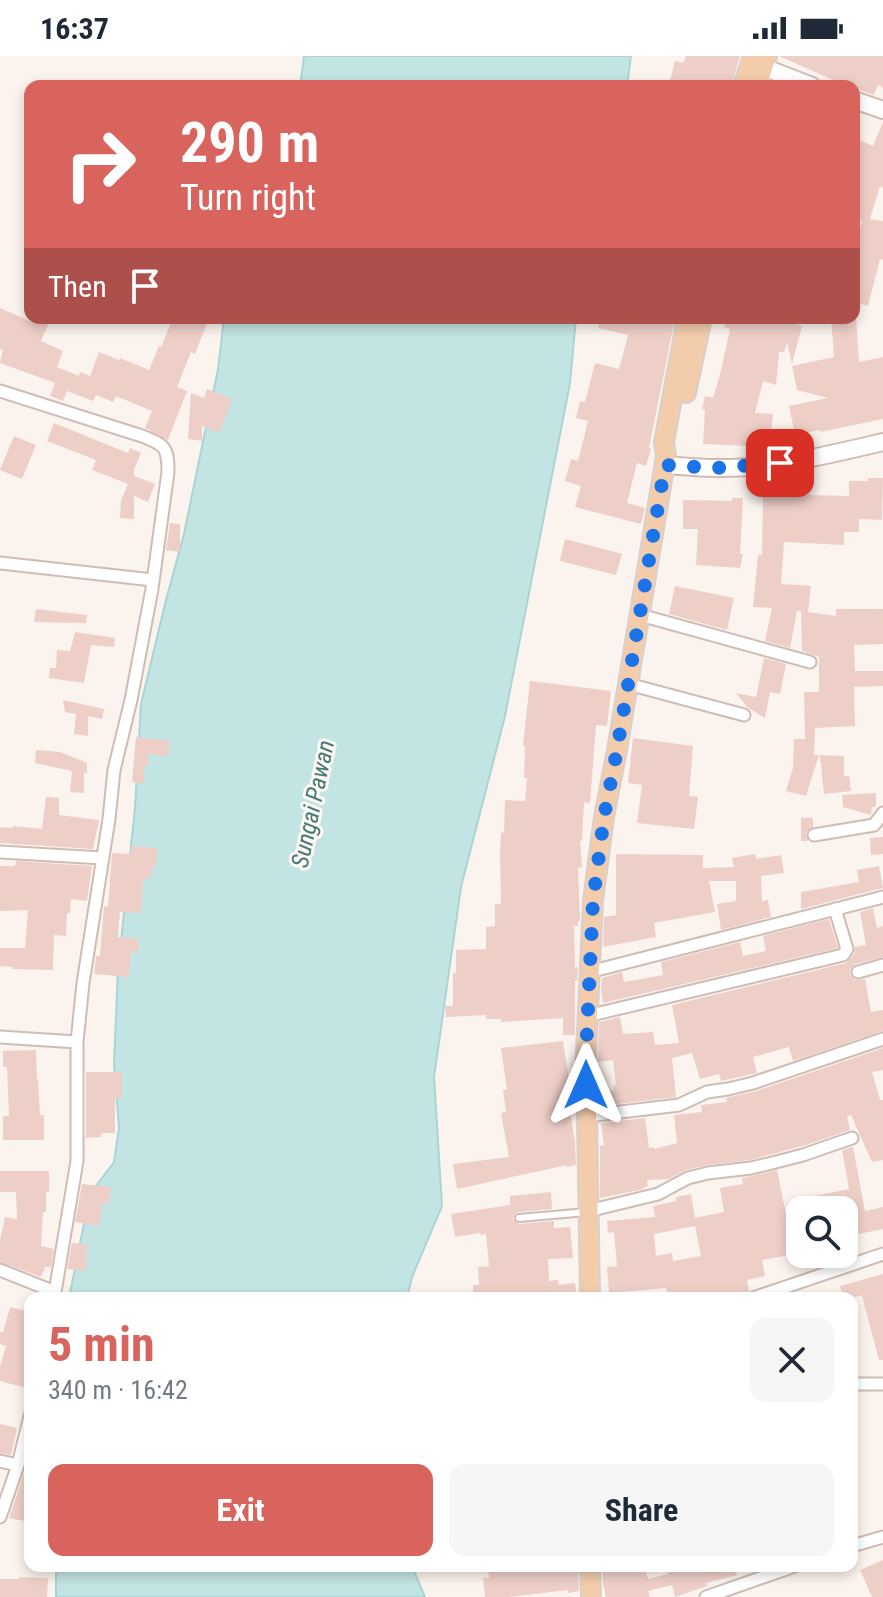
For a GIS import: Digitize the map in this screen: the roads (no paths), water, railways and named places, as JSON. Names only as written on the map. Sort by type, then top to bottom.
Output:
[{"type":"main road","points":[[747,80],[761,60]]},
{"type":"main road","points":[[758,80],[761,60]]},
{"type":"main road","points":[[590,1292],[586,1054],[593,901],[604,817],[687,353],[687,324]]},
{"type":"main road","points":[[687,353],[699,324]]},
{"type":"main road","points":[[590,1572],[591,1597]]},
{"type":"street","points":[[761,60],[800,80]]},
{"type":"street","points":[[860,102],[883,110]]},
{"type":"street","points":[[0,391],[142,436],[159,443],[168,456],[153,580],[131,700],[114,770],[83,983],[77,1042],[77,1161],[55,1292]]},
{"type":"street","points":[[667,452],[715,468],[780,463],[883,442]]},
{"type":"street","points":[[0,563],[153,580]]},
{"type":"street","points":[[640,615],[810,662]]},
{"type":"street","points":[[628,684],[744,715]]},
{"type":"street","points":[[814,835],[874,825],[883,813]]},
{"type":"street","points":[[0,852],[102,858]]},
{"type":"street","points":[[589,972],[883,897]]},
{"type":"street","points":[[587,1016],[843,955],[847,949],[835,909]]},
{"type":"street","points":[[858,972],[883,965]]},
{"type":"street","points":[[0,1037],[77,1042]]},
{"type":"street","points":[[587,1116],[679,1105],[707,1092],[753,1083],[883,1039]]},
{"type":"street","points":[[588,1211],[658,1194],[688,1178],[772,1163],[852,1138]]},
{"type":"street","points":[[771,1292],[883,1254]]},
{"type":"street","points":[[0,1270],[48,1292]]},
{"type":"street","points":[[858,1384],[883,1384]]},
{"type":"street","points":[[0,1517],[24,1440]]},
{"type":"street","points":[[0,1461],[18,1465]]},
{"type":"street","points":[[858,1544],[883,1537]]},
{"type":"street","points":[[706,1597],[778,1572]]},
{"type":"lane","points":[[519,1218],[588,1211]]},
{"type":"water","points":[[304,56],[631,56],[628,80],[301,80]]},
{"type":"water","name":"Sungai Pawan","points":[[223,324],[575,324],[570,383],[505,716],[461,887],[434,1077],[442,1206],[408,1292],[70,1292],[90,1194],[114,1162],[119,1128],[114,1064],[118,970],[135,808],[141,704],[184,534],[218,369]]},
{"type":"water","points":[[56,1572],[415,1572],[425,1597],[56,1597]]}]
